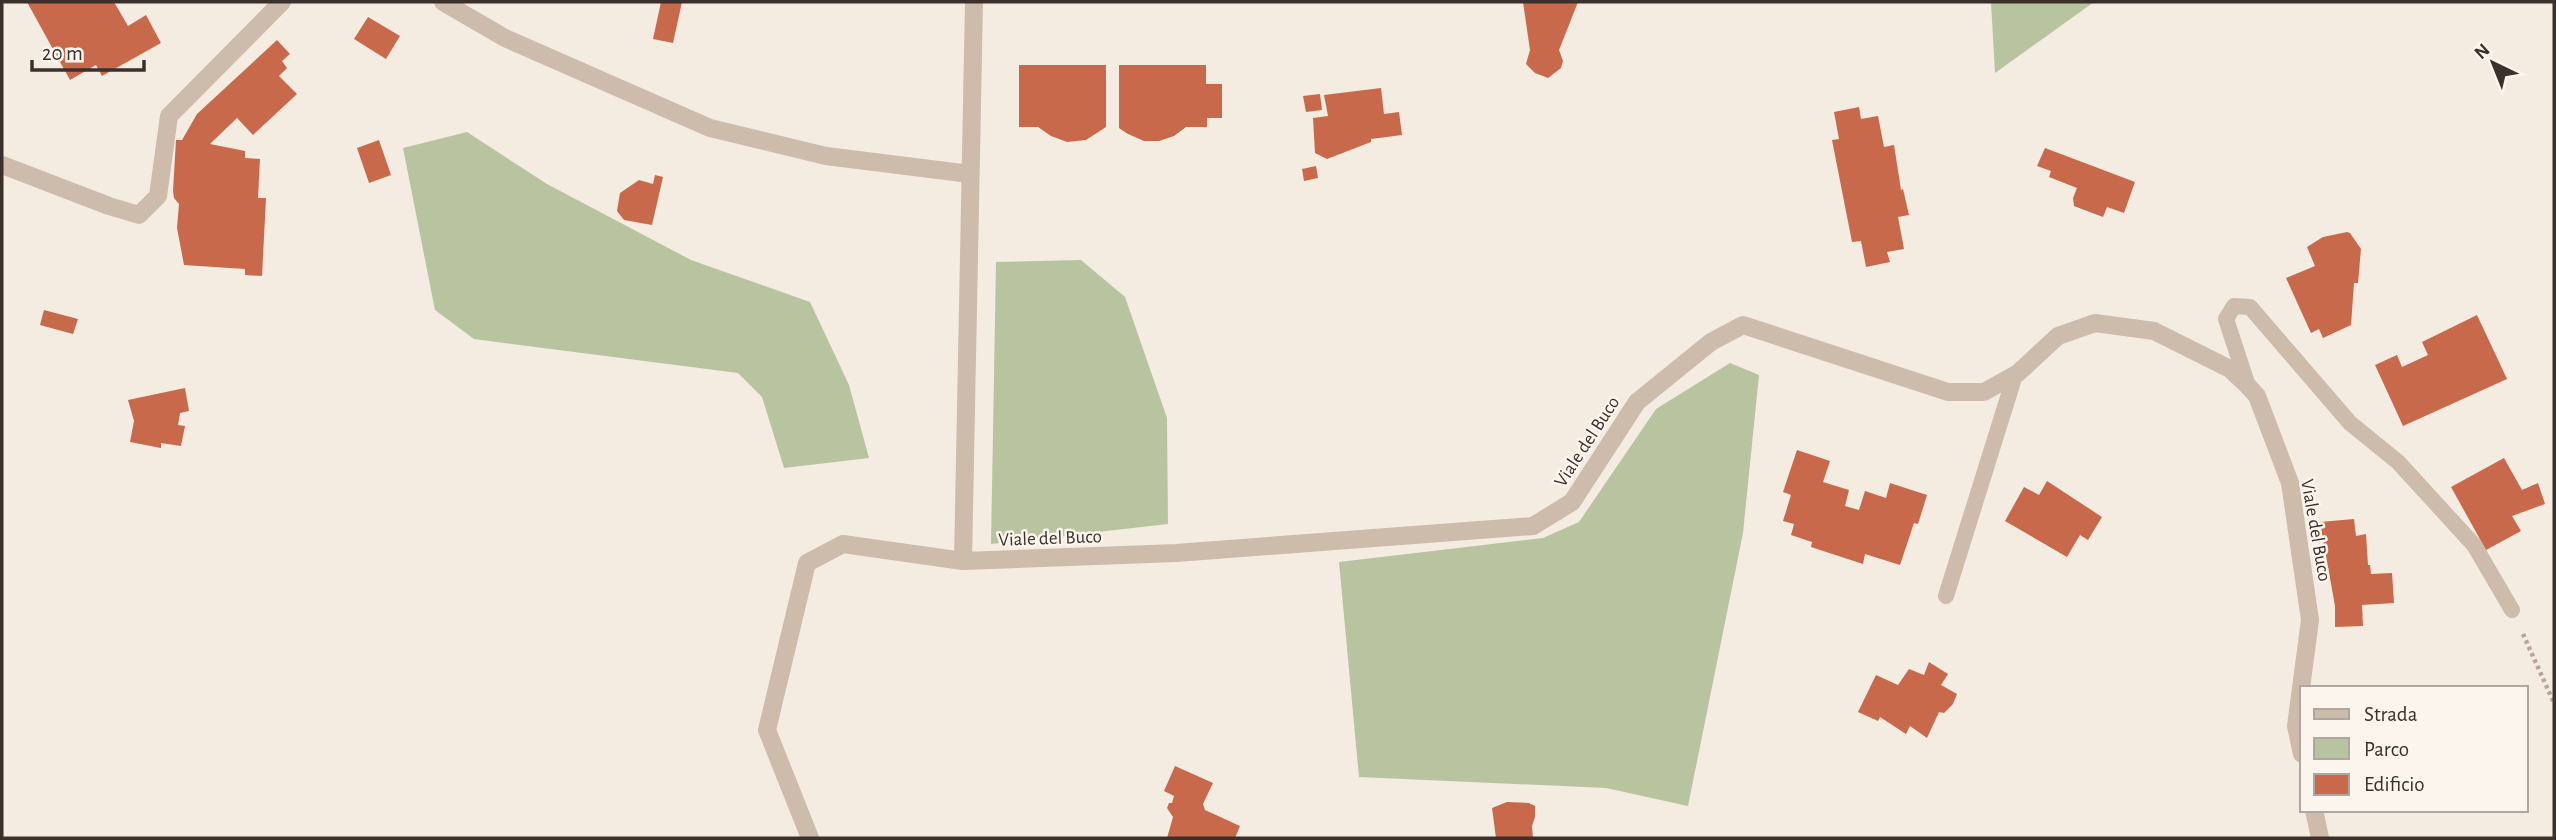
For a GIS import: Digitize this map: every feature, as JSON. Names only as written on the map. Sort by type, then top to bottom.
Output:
[{"type":"street","points":[[2,165],[139,215],[158,196],[169,116],[282,2]]},
{"type":"street","points":[[443,2],[505,38],[710,128],[826,156],[970,174]]},
{"type":"street","points":[[963,561],[974,2]]},
{"type":"street","name":"Viale del Buco","points":[[810,838],[767,730],[807,563],[843,544],[963,561],[1176,553],[1534,526],[1572,502],[1637,401],[1711,342],[1742,326],[1948,392],[1984,392],[2015,375],[2058,336],[2095,323],[2154,331],[2230,369],[2257,396],[2290,483],[2310,620],[2301,686]]},
{"type":"street","name":"Viale del Buco","points":[[2300,696],[2296,726],[2300,745]]},
{"type":"street","points":[[2314,812],[2320,838]]},
{"type":"lane","points":[[2248,386],[2226,319],[2234,306],[2250,307],[2350,423],[2398,462],[2466,536],[2512,610]]},
{"type":"lane","points":[[1946,596],[2015,375]]},
{"type":"path","points":[[2512,610],[2554,703]]},
{"type":"green space","points":[[1991,2],[2094,2],[1995,73]]},
{"type":"green space","points":[[467,132],[547,184],[691,260],[810,302],[849,385],[869,458],[784,468],[762,397],[738,373],[474,339],[435,310],[403,148]]},
{"type":"green space","points":[[1081,260],[1125,297],[1167,418],[1168,524],[991,544],[996,262]]},
{"type":"green space","points":[[1730,363],[1759,375],[1743,533],[1688,806],[1606,788],[1359,777],[1339,562],[1543,538],[1579,522],[1656,409]]},
{"type":"building","points":[[27,2],[114,2],[128,26],[146,15],[161,43],[102,76],[96,65],[70,80]]},
{"type":"building","points":[[661,2],[682,2],[673,43],[653,39]]},
{"type":"building","points":[[1523,2],[1578,2],[1559,50],[1563,61],[1561,68],[1548,78],[1535,73],[1526,64],[1530,50]]},
{"type":"building","points":[[368,17],[400,36],[386,59],[354,39]]},
{"type":"building","points":[[277,40],[290,54],[282,61],[287,68],[279,76],[297,94],[253,135],[237,118],[210,144],[245,151],[245,158],[260,159],[258,198],[266,198],[262,276],[245,275],[245,269],[184,265],[177,228],[179,204],[173,191],[176,140],[182,140],[197,114]]},
{"type":"building","points":[[1019,65],[1106,65],[1106,127],[1086,140],[1067,142],[1038,127],[1019,127]]},
{"type":"building","points":[[1119,65],[1206,65],[1206,84],[1222,84],[1222,118],[1207,118],[1207,127],[1186,127],[1174,136],[1159,141],[1144,141],[1128,134],[1119,128]]},
{"type":"building","points":[[1381,88],[1384,114],[1399,112],[1402,135],[1371,139],[1371,142],[1327,159],[1315,153],[1313,118],[1328,116],[1324,95]]},
{"type":"building","points":[[1320,94],[1322,110],[1306,112],[1303,96]]},
{"type":"building","points":[[1859,107],[1861,119],[1878,116],[1884,147],[1894,145],[1901,190],[1903,189],[1909,215],[1898,217],[1904,249],[1887,252],[1890,262],[1866,267],[1861,241],[1852,242],[1832,140],[1839,139],[1834,112]]},
{"type":"building","points":[[379,140],[391,175],[369,183],[357,148]]},
{"type":"building","points":[[2045,148],[2135,182],[2124,213],[2107,207],[2103,217],[2074,206],[2073,198],[2077,188],[2049,177],[2051,171],[2037,166]]},
{"type":"building","points":[[1316,166],[1318,178],[1304,181],[1302,169]]},
{"type":"building","points":[[655,175],[663,177],[652,225],[624,220],[617,211],[620,193],[639,180],[653,184]]},
{"type":"building","points":[[2347,232],[2361,249],[2358,283],[2354,283],[2351,325],[2323,338],[2319,329],[2311,333],[2286,278],[2315,266],[2307,247],[2323,237]]},
{"type":"building","points":[[44,310],[78,319],[73,334],[40,325]]},
{"type":"building","points":[[2477,315],[2507,379],[2403,426],[2375,365],[2397,355],[2402,367],[2428,355],[2422,342]]},
{"type":"building","points":[[185,388],[189,411],[180,413],[178,425],[185,426],[181,446],[161,443],[161,448],[130,442],[134,421],[128,400]]},
{"type":"building","points":[[1797,450],[1830,461],[1823,482],[1849,490],[1845,506],[1859,510],[1865,491],[1886,498],[1890,483],[1927,495],[1900,565],[1865,554],[1863,564],[1811,547],[1812,542],[1791,535],[1794,524],[1783,521],[1791,495],[1783,492]]},
{"type":"building","points":[[2504,458],[2522,490],[2538,483],[2545,504],[2512,516],[2521,531],[2486,550],[2451,487]]},
{"type":"building","points":[[2047,481],[2102,517],[2088,540],[2080,535],[2067,557],[2005,521],[2024,487],[2039,495]]},
{"type":"building","points":[[2354,519],[2356,536],[2366,534],[2371,574],[2392,573],[2394,603],[2362,605],[2363,626],[2335,627],[2335,606],[2320,522]]},
{"type":"building","points":[[1929,662],[1948,674],[1941,685],[1957,694],[1953,704],[1944,713],[1939,712],[1927,738],[1910,726],[1906,734],[1880,717],[1878,721],[1858,712],[1876,675],[1898,685],[1909,669],[1924,675]]},
{"type":"building","points":[[1175,766],[1213,783],[1203,804],[1205,810],[1240,826],[1235,838],[1167,838],[1173,817],[1167,808],[1174,796],[1164,791]]},
{"type":"building","points":[[1507,802],[1529,803],[1535,806],[1533,838],[1496,838],[1492,808]]}]
